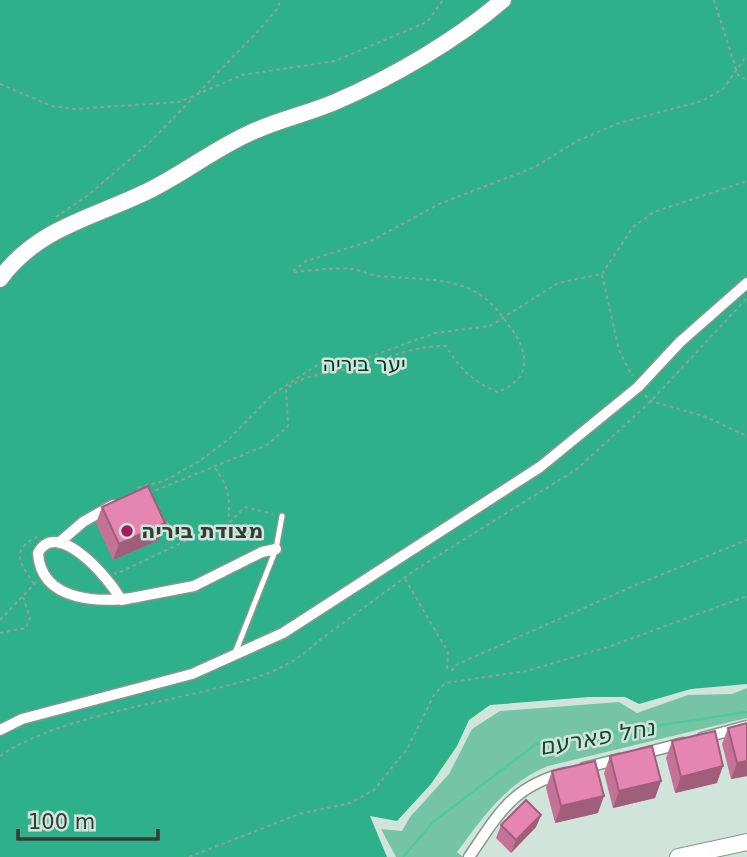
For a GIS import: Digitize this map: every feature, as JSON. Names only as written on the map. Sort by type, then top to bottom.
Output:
[{"type":"main road","points":[[0,279],[18,255],[51,233],[151,189],[208,153],[253,131],[335,102],[395,71],[485,16],[503,0]]},
{"type":"main road","points":[[678,857],[747,842]]},
{"type":"street","points":[[0,730],[22,719],[192,674],[283,632],[540,467],[638,387],[680,342],[747,284]]},
{"type":"street","points":[[61,541],[83,522],[110,506],[127,502]]},
{"type":"street","points":[[121,600],[100,570],[61,541],[52,539],[43,543],[38,552],[44,574],[68,593],[89,601],[121,600],[138,597]]},
{"type":"street","points":[[121,600],[194,586],[262,552],[276,549]]},
{"type":"street","points":[[469,857],[508,802],[531,783],[747,726]]},
{"type":"lane","points":[[234,656],[276,549],[282,516]]},
{"type":"path","points":[[51,233],[48,227],[58,215],[87,196],[129,160],[258,30],[278,8],[280,0]]},
{"type":"path","points":[[0,84],[52,106],[74,109],[179,102],[242,75],[272,68],[335,61],[427,22],[443,0]]},
{"type":"path","points":[[714,0],[737,72],[747,80]]},
{"type":"path","points":[[747,55],[723,89],[702,101],[619,123],[577,141],[535,167],[439,204],[371,241],[306,261],[292,272],[351,269],[376,276],[451,280],[471,289],[495,305],[503,317],[520,341],[525,359],[523,374],[512,387],[498,392],[465,374],[446,346],[423,346],[298,380],[286,389],[288,426],[267,445],[141,495],[136,488],[163,481],[198,462],[229,439],[272,394],[325,360],[364,359],[435,333],[490,326],[503,317],[558,284],[602,275],[633,227],[654,212],[747,181]]},
{"type":"path","points":[[602,275],[619,350],[638,387],[651,401],[706,417],[747,436]]},
{"type":"path","points":[[651,401],[678,368],[747,298]]},
{"type":"path","points":[[214,467],[226,484],[230,501],[228,524]]},
{"type":"path","points":[[108,569],[116,574],[228,524],[245,508],[282,516]]},
{"type":"path","points":[[159,514],[168,524],[195,537]]},
{"type":"path","points":[[404,578],[447,652],[447,668],[452,670],[458,664],[631,587],[747,540]]},
{"type":"path","points":[[0,620],[34,584]]},
{"type":"path","points":[[0,633],[26,628],[30,618],[22,596]]},
{"type":"path","points":[[189,857],[299,814],[350,803],[374,790],[407,749],[434,695],[445,683],[527,671],[611,646],[747,596]]},
{"type":"green space","name":"יער ביריה","points":[[0,0],[747,0],[747,684],[691,689],[639,704],[625,697],[589,697],[490,705],[469,720],[457,746],[431,784],[397,821],[370,816],[387,857],[0,857]]},
{"type":"green space","points":[[747,688],[747,718],[548,766],[533,773],[507,792],[486,814],[457,852],[463,857],[396,857],[381,829],[402,831],[410,817],[449,774],[472,729],[500,711],[619,702],[637,713],[688,695],[732,694]]},
{"type":"building","points":[[148,486],[165,523],[119,544],[102,507]]},
{"type":"building","points":[[747,723],[747,761],[737,763],[728,728]]},
{"type":"building","points":[[715,731],[723,766],[681,777],[672,741]]},
{"type":"building","points":[[652,746],[661,781],[619,791],[610,756]]},
{"type":"building","points":[[595,761],[604,796],[561,806],[552,771]]},
{"type":"building","points":[[526,800],[541,815],[516,840],[501,825]]},
{"type":"waterway","name":"נחל פארעם","points":[[403,857],[433,822],[536,744],[747,712]]},
{"type":"place","name":"מצודת ביריה","points":[[127,531]]}]
